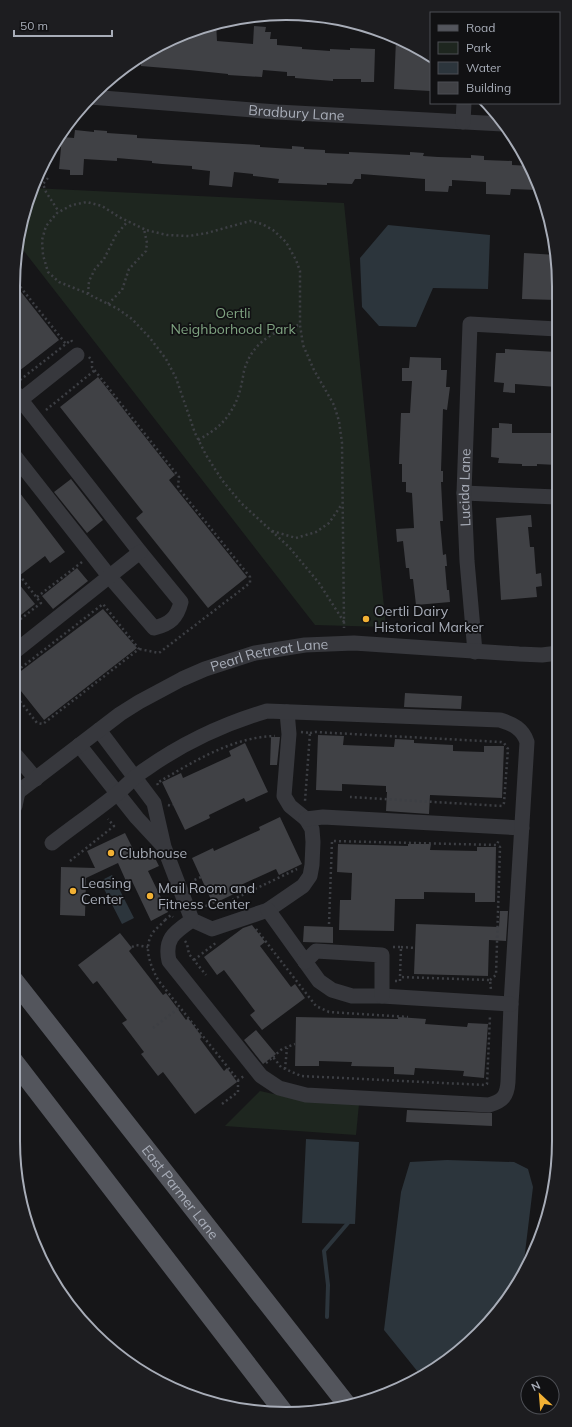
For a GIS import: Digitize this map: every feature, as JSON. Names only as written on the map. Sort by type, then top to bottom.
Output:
[{"type":"main road","name":"East Parmer Lane","points":[[20,988],[344,1401]]},
{"type":"main road","points":[[20,1069],[280,1407]]},
{"type":"street","name":"Bradbury Lane","points":[[98,98],[277,112],[497,124]]},
{"type":"street","points":[[463,122],[464,104]]},
{"type":"street","name":"Lucida Lane","points":[[475,652],[467,561],[464,493],[470,324],[552,329]]},
{"type":"street","points":[[20,391],[80,351]]},
{"type":"street","points":[[20,399],[181,602],[178,614],[164,626],[154,628],[109,576],[20,463]]},
{"type":"street","points":[[464,493],[552,497]]},
{"type":"street","points":[[20,647],[140,552]]},
{"type":"street","name":"Pearl Retreat Lane","points":[[20,787],[36,779],[120,714],[139,702],[182,679],[211,667],[255,653],[306,645],[354,643],[475,652],[542,655],[552,654]]},
{"type":"street","points":[[52,843],[144,770],[170,753],[216,729],[246,717],[267,711],[500,720],[511,723],[522,731],[526,742],[508,1082],[507,1090],[501,1101],[489,1105],[306,1095],[279,1088],[261,1076],[169,961],[166,950],[174,933],[192,920]]},
{"type":"street","points":[[287,712],[289,741],[284,796],[290,806],[323,817],[522,828]]},
{"type":"street","points":[[99,730],[154,803],[164,847],[192,920],[212,928],[268,910],[303,886],[310,876],[313,842],[312,829],[305,812]]},
{"type":"street","points":[[79,745],[118,792],[137,818],[164,847]]},
{"type":"street","points":[[20,760],[36,779]]},
{"type":"street","points":[[268,910],[319,981],[332,990],[352,996],[382,996],[511,1004]]},
{"type":"street","points":[[305,962],[316,951],[382,955],[382,996]]},
{"type":"path","points":[[48,178],[43,184],[46,192],[59,212]]},
{"type":"path","points":[[344,622],[319,583],[289,547],[241,503],[222,480],[198,440],[176,378],[166,359],[150,338],[132,319],[108,304],[59,282],[48,272],[42,255],[42,240],[46,226],[59,212],[72,206],[87,202],[102,206],[144,229],[167,235],[189,236],[207,234],[250,221],[262,224],[273,230],[286,242],[300,271],[300,325],[303,345],[314,370],[334,405],[339,421],[342,443],[342,502],[344,622],[344,628]]},
{"type":"path","points":[[88,294],[89,281],[95,269],[104,259],[116,235],[128,221]]},
{"type":"path","points":[[108,304],[122,290],[129,269],[146,251],[147,243],[144,229]]},
{"type":"path","points":[[20,287],[66,344]]},
{"type":"path","points":[[198,440],[218,428],[229,415],[240,394],[248,360],[255,350],[267,337],[278,331],[300,325]]},
{"type":"path","points":[[20,390],[71,340],[80,351],[92,361],[92,367],[179,477],[178,486],[180,490],[251,580],[250,584],[159,653],[139,649],[103,604],[20,669]]},
{"type":"path","points":[[44,412],[95,370]]},
{"type":"path","points":[[271,531],[296,538],[316,532],[329,523],[342,502]]},
{"type":"path","points":[[37,598],[83,560]]},
{"type":"path","points":[[20,576],[41,603],[20,619]]},
{"type":"path","points":[[20,701],[37,723],[43,724],[139,649]]},
{"type":"path","points":[[299,732],[504,743],[508,749],[504,803],[502,806],[503,812]]},
{"type":"path","points":[[305,812],[310,733]]},
{"type":"path","points":[[158,787],[157,783],[212,753],[247,739],[280,736]]},
{"type":"path","points":[[350,797],[502,806]]},
{"type":"path","points":[[70,861],[114,826],[107,818]]},
{"type":"path","points":[[497,845],[500,835]]},
{"type":"path","points":[[329,924],[332,841],[497,845]]},
{"type":"path","points":[[400,977],[490,980],[496,976],[500,847],[497,845]]},
{"type":"path","points":[[200,903],[213,909],[302,866]]},
{"type":"path","points":[[194,960],[222,939]]},
{"type":"path","points":[[183,940],[187,944],[189,954],[206,975]]},
{"type":"path","points":[[132,947],[136,945],[148,947]]},
{"type":"path","points":[[390,947],[415,948]]},
{"type":"path","points":[[392,981],[400,981],[401,947]]},
{"type":"path","points":[[490,980],[490,992]]},
{"type":"path","points":[[153,1028],[180,1006]]},
{"type":"path","points":[[273,1057],[281,1067],[301,1076],[485,1086],[487,1084],[490,1013]]},
{"type":"path","points":[[262,1065],[282,1049],[295,1044]]},
{"type":"path","points":[[285,1069],[287,1048]]},
{"type":"path","points":[[222,1104],[238,1092],[238,1080]]},
{"type":"green space","name":"Oertli Neighborhood Park","points":[[38,188],[344,203],[386,627],[315,625],[22,249],[29,217]]},
{"type":"green space","points":[[260,1091],[300,1100],[359,1104],[356,1135],[225,1126]]},
{"type":"water","points":[[388,225],[490,235],[488,289],[433,288],[416,327],[379,326],[362,307],[360,258]]},
{"type":"water","points":[[112,875],[134,918],[122,924],[100,881]]},
{"type":"water","points":[[306,1139],[359,1142],[355,1224],[302,1223]]},
{"type":"water","points":[[447,1160],[514,1162],[528,1169],[533,1187],[524,1261],[507,1289],[474,1329],[448,1352],[418,1372],[384,1330],[401,1192],[410,1162]]},
{"type":"building","points":[[254,26],[266,27],[265,32],[271,32],[270,39],[277,39],[277,45],[330,51],[330,49],[350,50],[350,48],[375,49],[374,82],[361,82],[361,79],[333,79],[333,81],[295,78],[295,76],[287,76],[287,72],[263,70],[262,77],[228,75],[141,66],[141,64],[168,47],[216,29],[217,41],[253,44]]},
{"type":"building","points":[[396,43],[430,63],[430,91],[394,89]]},
{"type":"building","points":[[75,130],[94,132],[94,130],[107,131],[107,133],[137,135],[137,138],[260,145],[260,147],[292,149],[292,146],[304,147],[304,149],[325,150],[325,153],[349,154],[349,152],[410,155],[410,152],[424,153],[423,156],[438,157],[471,158],[471,155],[484,156],[484,160],[512,161],[512,165],[524,166],[534,190],[511,189],[510,195],[486,194],[486,182],[452,180],[452,186],[449,186],[448,192],[425,191],[425,179],[361,174],[361,179],[355,179],[352,184],[327,183],[327,185],[278,183],[279,179],[234,172],[232,187],[209,185],[210,171],[192,169],[192,166],[152,163],[152,161],[117,158],[117,161],[84,159],[83,175],[70,175],[70,170],[59,169],[61,144],[66,137],[74,138]]},
{"type":"building","points":[[524,253],[550,255],[552,300],[522,299]]},
{"type":"building","points":[[20,291],[59,340],[20,370]]},
{"type":"building","points":[[505,349],[552,352],[552,387],[515,384],[515,393],[503,392],[504,383],[494,382],[496,353],[505,353]]},
{"type":"building","points":[[410,357],[441,358],[441,370],[447,370],[446,387],[450,387],[447,410],[443,409],[441,471],[443,471],[443,482],[441,482],[443,521],[440,521],[443,555],[446,554],[447,566],[445,566],[447,590],[449,590],[450,602],[416,605],[413,579],[410,579],[409,568],[406,568],[403,541],[397,542],[396,529],[414,528],[412,493],[406,492],[406,482],[402,482],[402,464],[399,464],[401,413],[410,413],[412,381],[402,381],[402,368],[409,368]]},
{"type":"building","points":[[98,377],[175,475],[169,480],[247,577],[208,608],[136,518],[143,512],[60,407]]},
{"type":"building","points":[[499,423],[512,424],[512,433],[552,433],[552,465],[537,464],[537,466],[522,466],[522,464],[498,463],[499,458],[491,457],[492,428],[499,428]]},
{"type":"building","points":[[71,479],[103,520],[87,533],[54,492]]},
{"type":"building","points":[[20,493],[65,552],[50,563],[45,556],[20,575]]},
{"type":"building","points":[[531,515],[532,527],[528,527],[530,547],[534,547],[536,574],[541,573],[542,586],[536,587],[537,597],[501,600],[496,518]]},
{"type":"building","points":[[77,568],[88,581],[53,609],[42,596]]},
{"type":"building","points":[[20,585],[35,604],[20,616]]},
{"type":"building","points":[[103,609],[137,648],[44,720],[20,690],[20,672]]},
{"type":"building","points":[[405,693],[462,696],[461,709],[404,707]]},
{"type":"building","points":[[318,735],[344,736],[343,745],[394,747],[395,739],[414,740],[414,743],[453,745],[453,751],[484,752],[484,746],[504,746],[502,798],[430,795],[429,814],[386,811],[386,786],[342,784],[342,791],[316,790]]},
{"type":"building","points":[[271,737],[280,737],[277,765],[270,765]]},
{"type":"building","points":[[245,743],[268,792],[246,802],[244,798],[209,815],[210,818],[185,830],[162,782],[181,773],[183,778],[231,756],[229,751]]},
{"type":"building","points":[[280,817],[302,864],[279,875],[276,869],[232,889],[234,894],[213,904],[192,858],[213,848],[214,851],[260,830],[259,827]]},
{"type":"building","points":[[125,833],[138,859],[152,852],[159,866],[148,871],[168,912],[151,921],[131,879],[126,881],[118,863],[86,878],[85,916],[60,915],[61,867],[95,868],[87,851]]},
{"type":"building","points":[[338,844],[408,846],[408,844],[431,844],[430,850],[477,851],[477,847],[496,847],[495,902],[475,902],[475,893],[424,892],[424,899],[395,899],[394,931],[339,930],[340,900],[351,900],[352,873],[337,872]]},
{"type":"building","points":[[500,911],[508,911],[506,941],[489,940],[488,976],[414,974],[416,924],[499,927]]},
{"type":"building","points":[[252,925],[265,942],[260,946],[291,987],[295,984],[305,998],[262,1030],[250,1015],[255,1011],[224,970],[217,975],[204,957],[243,928]]},
{"type":"building","points":[[304,926],[333,927],[333,943],[303,942]]},
{"type":"building","points":[[120,933],[132,948],[129,951],[163,995],[166,993],[186,1020],[188,1018],[202,1037],[200,1039],[224,1071],[227,1068],[237,1082],[195,1114],[163,1072],[158,1076],[141,1054],[144,1052],[122,1023],[127,1020],[97,981],[93,984],[78,965]]},
{"type":"building","points":[[296,1017],[398,1019],[398,1017],[426,1019],[425,1024],[467,1027],[468,1023],[488,1024],[484,1078],[463,1076],[464,1071],[415,1068],[414,1075],[394,1074],[394,1067],[351,1066],[352,1062],[319,1061],[319,1066],[295,1066]]},
{"type":"building","points":[[256,1030],[276,1054],[263,1064],[244,1040]]},
{"type":"building","points":[[407,1110],[492,1113],[492,1126],[406,1122]]},
{"type":"waterway","points":[[327,1317],[328,1285],[324,1251],[348,1223]]},
{"type":"place","name":"Oertli Dairy Historical Marker","points":[[366,619]]},
{"type":"place","name":"Clubhouse","points":[[111,853]]},
{"type":"place","name":"Leasing Center","points":[[73,891]]},
{"type":"place","name":"Mail Room and Fitness Center","points":[[150,896]]}]
